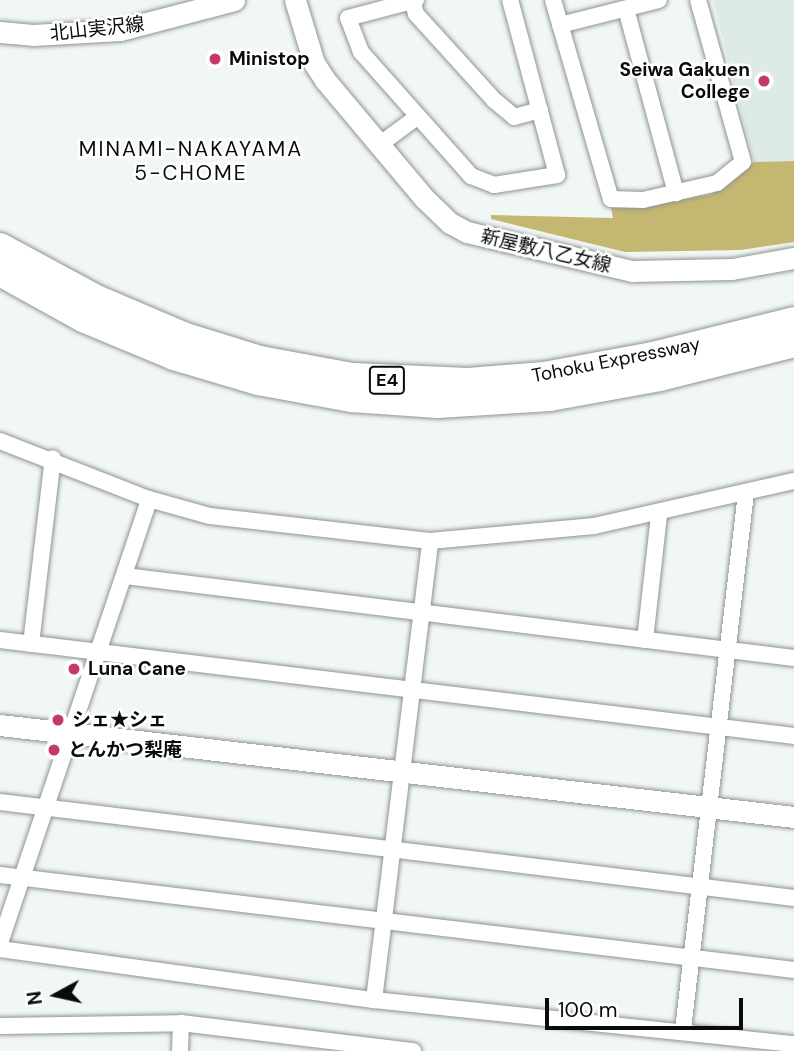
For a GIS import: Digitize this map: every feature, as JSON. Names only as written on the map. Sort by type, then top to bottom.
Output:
[{"type":"highway","name":"Tohoku Expressway","points":[[0,247],[96,299],[183,336],[260,360],[363,378],[468,382],[544,376],[653,356],[794,321]]},
{"type":"highway","name":"Tohoku Expressway","points":[[0,272],[83,317],[174,356],[258,381],[363,399],[468,404],[550,397],[660,377],[794,343]]},
{"type":"street","name":"北山実沢線","points":[[0,32],[33,35],[120,30],[234,0]]},
{"type":"street","name":"新屋敷八乙女線","points":[[295,0],[314,63],[379,145],[439,214],[480,237],[632,271],[732,269],[794,258]]},
{"type":"street","points":[[510,0],[540,110],[557,175],[494,185],[471,176],[417,117],[361,52],[348,18],[413,0],[416,13],[514,117],[540,110]]},
{"type":"street","points":[[553,0],[611,199],[643,200],[717,183],[743,162],[698,0]]},
{"type":"street","points":[[560,25],[659,0]]},
{"type":"street","points":[[626,9],[676,193]]},
{"type":"street","points":[[379,145],[417,117]]},
{"type":"street","points":[[0,441],[52,458],[149,499],[210,516],[430,541],[519,536],[659,515],[794,481]]},
{"type":"street","points":[[31,644],[52,458]]},
{"type":"street","points":[[683,1030],[712,807],[746,493]]},
{"type":"street","points":[[0,943],[149,499]]},
{"type":"street","points":[[645,640],[659,515]]},
{"type":"street","points":[[373,1000],[430,541]]},
{"type":"street","points":[[125,576],[794,658]]},
{"type":"street","points":[[0,640],[794,736]]},
{"type":"street","points":[[0,725],[794,817]]},
{"type":"street","points":[[0,802],[794,898]]},
{"type":"street","points":[[0,875],[794,970]]},
{"type":"street","points":[[0,949],[373,1000],[683,1030],[794,1044]]},
{"type":"street","points":[[0,1026],[180,1023],[363,1049],[414,1051]]},
{"type":"street","points":[[180,1023],[180,1051]]},
{"type":"shaded area","name":"Seiwa Gakuen College","points":[[713,0],[794,0],[794,161],[754,162]]},
{"type":"shaded area","points":[[794,161],[794,242],[741,250],[625,252],[491,219],[491,215],[613,218],[611,208],[645,207],[712,194],[754,162]]},
{"type":"place","name":"Ministop","points":[[215,59]]},
{"type":"place","name":"Seiwa Gakuen College","points":[[764,81]]},
{"type":"place","name":"Luna Cane","points":[[74,669]]},
{"type":"place","name":"シェ★シェ","points":[[58,720]]},
{"type":"place","name":"とんかつ梨庵","points":[[54,750]]},
{"type":"district","name":"MINAMI-NAKAYAMA 5-CHOME","points":[[191,161]]}]
